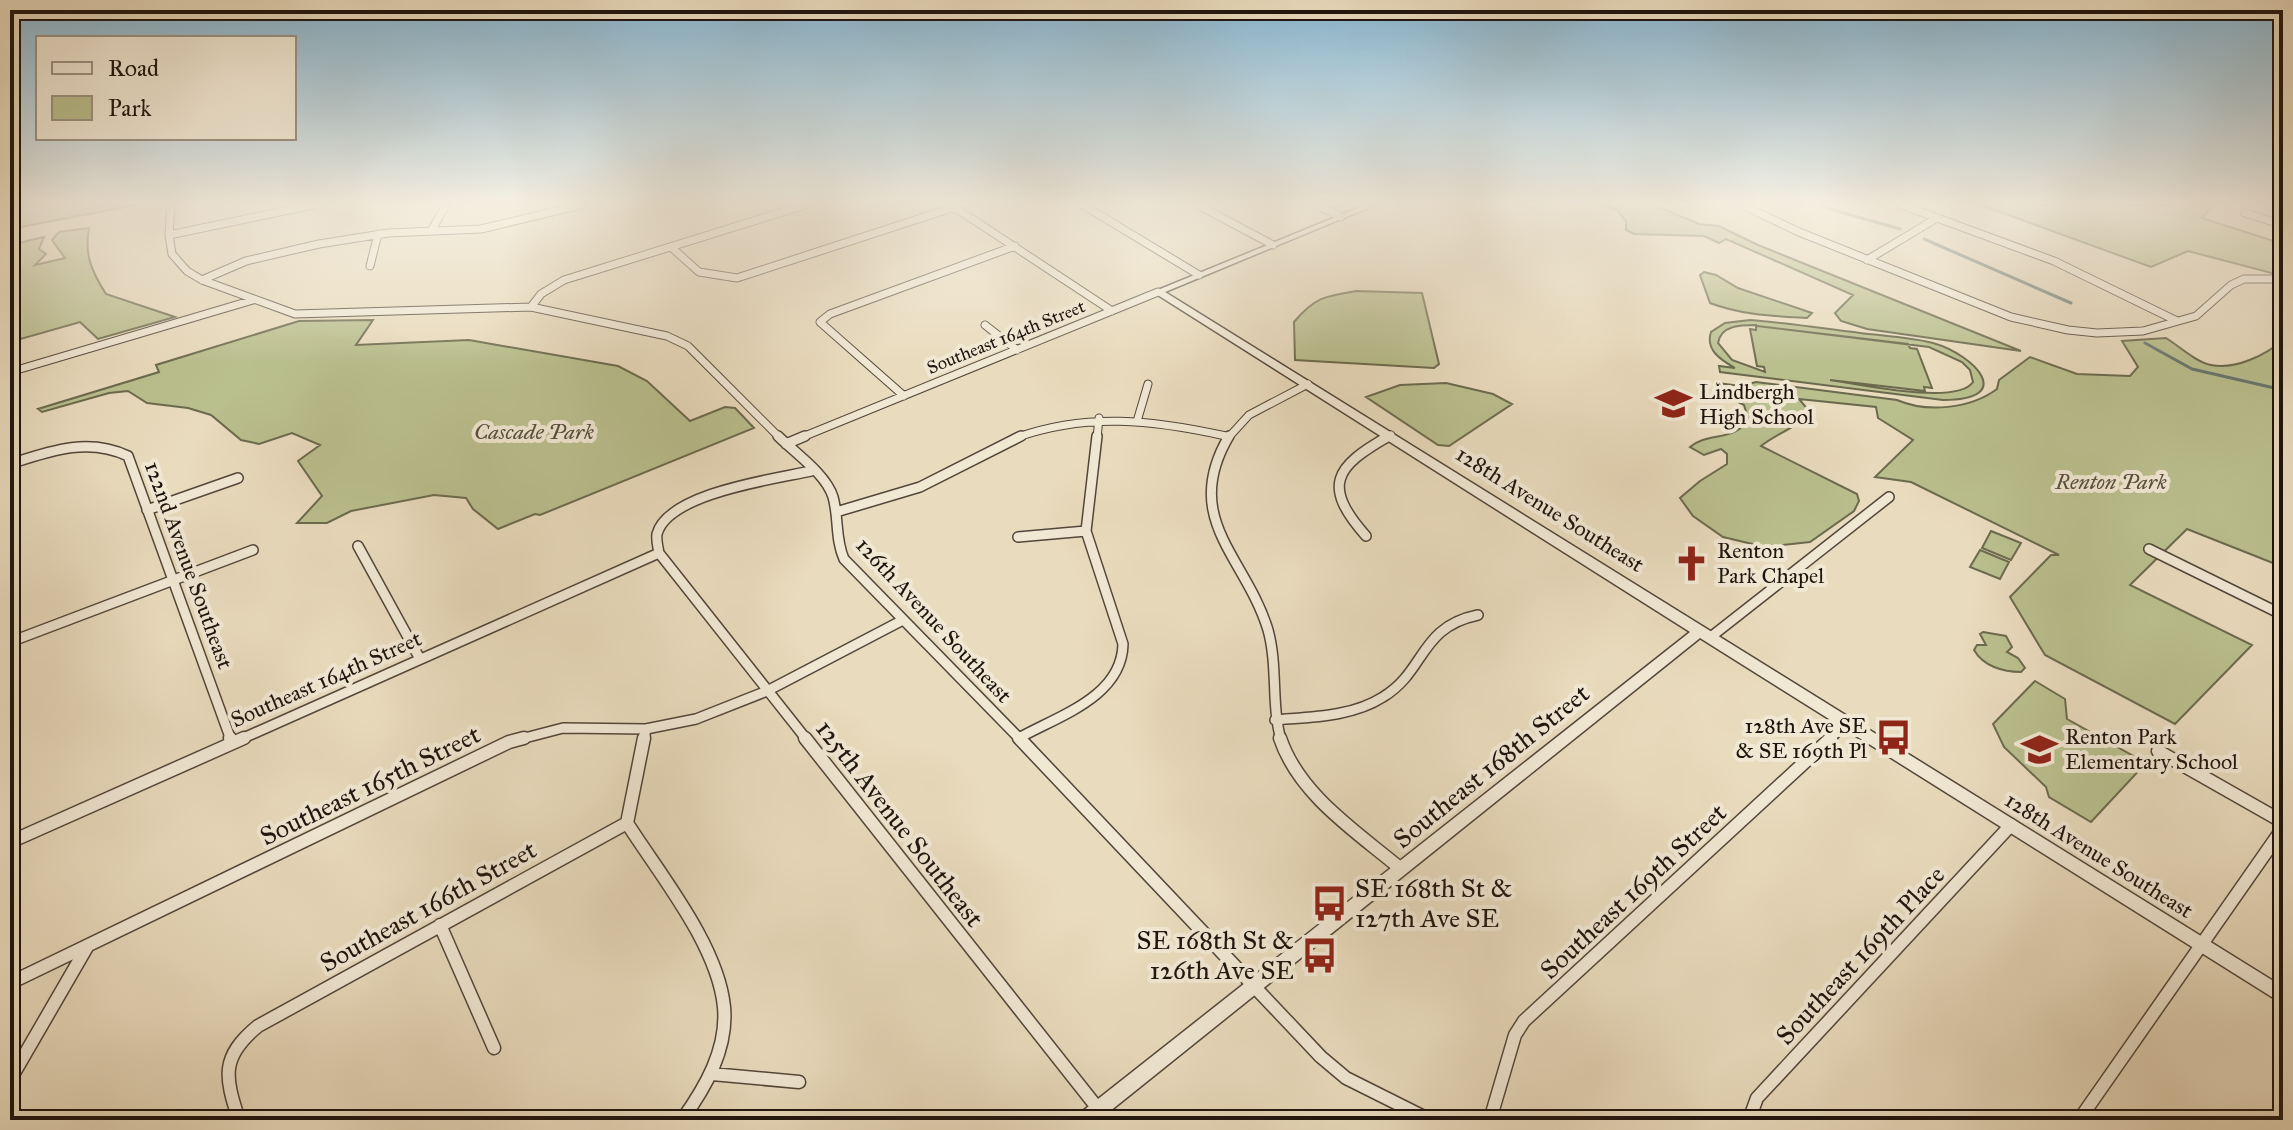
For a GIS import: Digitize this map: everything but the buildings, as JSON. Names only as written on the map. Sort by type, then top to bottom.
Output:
[{"type":"street","points":[[176,258],[177,262],[202,280],[246,261],[262,258]]},
{"type":"street","points":[[370,266],[372,258]]},
{"type":"street","points":[[531,307],[541,294],[564,280],[636,258]]},
{"type":"street","points":[[683,258],[699,272],[726,278],[750,276],[803,258]]},
{"type":"street","points":[[904,396],[820,322],[823,318],[984,258]]},
{"type":"street","points":[[1033,258],[1112,311]]},
{"type":"street","points":[[1170,258],[1199,275]]},
{"type":"street","name":"Southeast 164th Street","points":[[786,444],[1242,258]]},
{"type":"street","points":[[1862,258],[2011,317],[2068,330],[2121,333],[2143,331],[2203,312],[2231,285],[2244,279],[2283,279]]},
{"type":"street","points":[[1867,260],[1871,258]]},
{"type":"street","points":[[2045,258],[2177,321]]},
{"type":"street","name":"126th Avenue Southeast","points":[[202,280],[304,316],[531,307],[677,339],[688,346],[829,487],[836,512],[835,535],[844,559],[901,621],[1019,738],[1253,988],[1346,1078],[1430,1120]]},
{"type":"street","name":"128th Avenue Southeast","points":[[1158,292],[2283,996]]},
{"type":"street","points":[[10,372],[253,300]]},
{"type":"street","points":[[985,325],[1017,350]]},
{"type":"street","points":[[1138,418],[1148,384]]},
{"type":"street","points":[[1308,384],[1245,418],[1226,436],[1212,481],[1211,509],[1216,526],[1259,602],[1269,632],[1275,720],[1285,752],[1309,788],[1401,869]]},
{"type":"street","points":[[836,512],[882,503],[1030,432],[1099,418],[1138,418],[1226,436]]},
{"type":"street","points":[[1019,738],[1103,689],[1121,666],[1123,644],[1086,531],[1099,418]]},
{"type":"street","points":[[1366,536],[1340,506],[1337,494],[1339,477],[1352,457],[1391,435]]},
{"type":"street","name":"122nd Avenue Southeast","points":[[10,464],[72,447],[116,448],[128,456],[232,743]]},
{"type":"street","points":[[659,553],[657,535],[662,523],[688,504],[716,493],[811,471]]},
{"type":"street","points":[[147,510],[238,478]]},
{"type":"street","name":"Southeast 168th Street","points":[[1085,1120],[1102,1115],[1401,869],[1706,633],[1889,497]]},
{"type":"street","points":[[1018,537],[1086,531]]},
{"type":"street","points":[[358,546],[420,659]]},
{"type":"street","points":[[2149,549],[2283,615]]},
{"type":"street","points":[[10,642],[253,550]]},
{"type":"street","name":"Southeast 164th Street","points":[[12,841],[659,553]]},
{"type":"street","name":"125th Avenue Southeast","points":[[659,553],[1102,1115]]},
{"type":"street","points":[[1275,720],[1342,712],[1381,698],[1408,675],[1428,641],[1443,626],[1478,615]]},
{"type":"street","points":[[767,691],[901,621]]},
{"type":"street","name":"Southeast 165th Street","points":[[10,983],[509,742],[563,728],[646,729],[696,719],[767,691]]},
{"type":"street","name":"Southeast 169th Street","points":[[1490,1120],[1515,1035],[1524,1021],[1848,722]]},
{"type":"street","points":[[646,729],[627,823],[714,964],[724,1007],[712,1074],[682,1120]]},
{"type":"street","points":[[2158,751],[2283,822]]},
{"type":"street","points":[[10,811],[12,841]]},
{"type":"street","name":"Southeast 166th Street","points":[[239,1120],[227,1079],[232,1055],[251,1031],[290,1006],[627,823]]},
{"type":"street","name":"Southeast 169th Place","points":[[1749,1120],[1757,1098],[2011,825]]},
{"type":"street","points":[[2079,1120],[2199,944],[2283,828]]},
{"type":"street","points":[[440,925],[494,1048]]},
{"type":"street","points":[[10,1080],[87,947]]},
{"type":"street","points":[[712,1074],[799,1082]]},
{"type":"green space","points":[[10,258],[42,258],[35,265],[65,258],[89,258],[106,294],[175,317],[98,339],[80,322],[10,342]]},
{"type":"green space","points":[[1768,258],[1790,258],[2021,351],[1867,329],[1841,321],[1835,313],[1853,295]]},
{"type":"green space","points":[[2126,258],[2172,258],[2151,267]]},
{"type":"green space","points":[[2214,258],[2283,258],[2283,276]]},
{"type":"green space","points":[[1704,272],[1738,288],[1812,313],[1807,318],[1770,316],[1710,303],[1700,275]]},
{"type":"green space","points":[[1356,291],[1422,293],[1439,364],[1434,368],[1295,360],[1294,322],[1321,299]]},
{"type":"green space","name":"Cascade Park","points":[[373,320],[356,345],[469,340],[618,366],[647,381],[690,421],[725,407],[735,408],[754,428],[498,529],[473,509],[466,498],[434,495],[351,511],[327,523],[297,523],[322,496],[298,461],[320,445],[292,433],[259,444],[241,440],[211,415],[188,408],[147,403],[128,391],[109,393],[42,412],[38,409],[159,372],[156,365],[299,321]]},
{"type":"green space","points":[[1764,321],[1933,343],[1949,349],[1974,366],[1982,376],[1983,385],[1979,393],[1966,398],[1943,400],[1720,372],[1719,366],[1735,368],[1720,358],[1710,344],[1711,332],[1725,323]],"holes":[[[1756,325],[1756,330],[1750,329],[1757,366],[1764,367],[1765,372],[1732,360],[1718,343],[1727,329]],[[1908,344],[1929,347],[1962,362],[1970,370],[1973,382],[1963,389],[1928,393],[1830,380],[1925,391],[1924,387],[1932,388],[1917,349],[1910,348]]]},
{"type":"green space","name":"Renton Park","points":[[2166,338],[2199,361],[2220,366],[2250,360],[2283,340],[2283,567],[2187,529],[2130,585],[2252,645],[2175,724],[2045,655],[2010,597],[2051,555],[2059,555],[1911,482],[1875,477],[1913,440],[1878,418],[1876,407],[1799,399],[1810,412],[1761,446],[1857,494],[1859,501],[1854,511],[1810,542],[1765,547],[1723,537],[1693,516],[1680,498],[1727,464],[1727,454],[1721,449],[1704,455],[1690,447],[1705,439],[1736,431],[1748,418],[1744,405],[1721,393],[1717,383],[1741,386],[1756,382],[1897,400],[1921,407],[1948,407],[1986,396],[1997,389],[1999,380],[2030,357],[2077,374],[2130,376],[2138,367],[2122,341]]},
{"type":"green space","points":[[1446,383],[1493,394],[1512,404],[1449,446],[1438,445],[1366,397],[1400,385]]},
{"type":"green space","points":[[1991,531],[2021,543],[2011,560],[1982,548]]},
{"type":"green space","points":[[1980,550],[2009,562],[2000,579],[1970,567]]},
{"type":"green space","points":[[1980,634],[2006,636],[2012,647],[2007,652],[2018,658],[2025,668],[2021,672],[2007,671],[1994,667],[1978,656],[1974,650],[1977,645],[1986,645]]},
{"type":"green space","points":[[2035,681],[2065,699],[2067,719],[2146,763],[2091,822],[2049,797],[2046,787],[2004,747],[1993,724]]},
{"type":"waterway","points":[[1967,258],[2071,303]]},
{"type":"waterway","points":[[2145,343],[2192,369],[2283,390]]},
{"type":"place","name":"Lindbergh High School","points":[[1673,404]]},
{"type":"place","name":"Renton Park Chapel","points":[[1691,563]]},
{"type":"place","name":"128th Ave SE & SE 169th Pl","points":[[1893,738]]},
{"type":"place","name":"Renton Park Elementary School","points":[[2039,749]]},
{"type":"place","name":"SE 168th St & 127th Ave SE","points":[[1329,903]]},
{"type":"place","name":"SE 168th St & 126th Ave SE","points":[[1320,955]]}]
